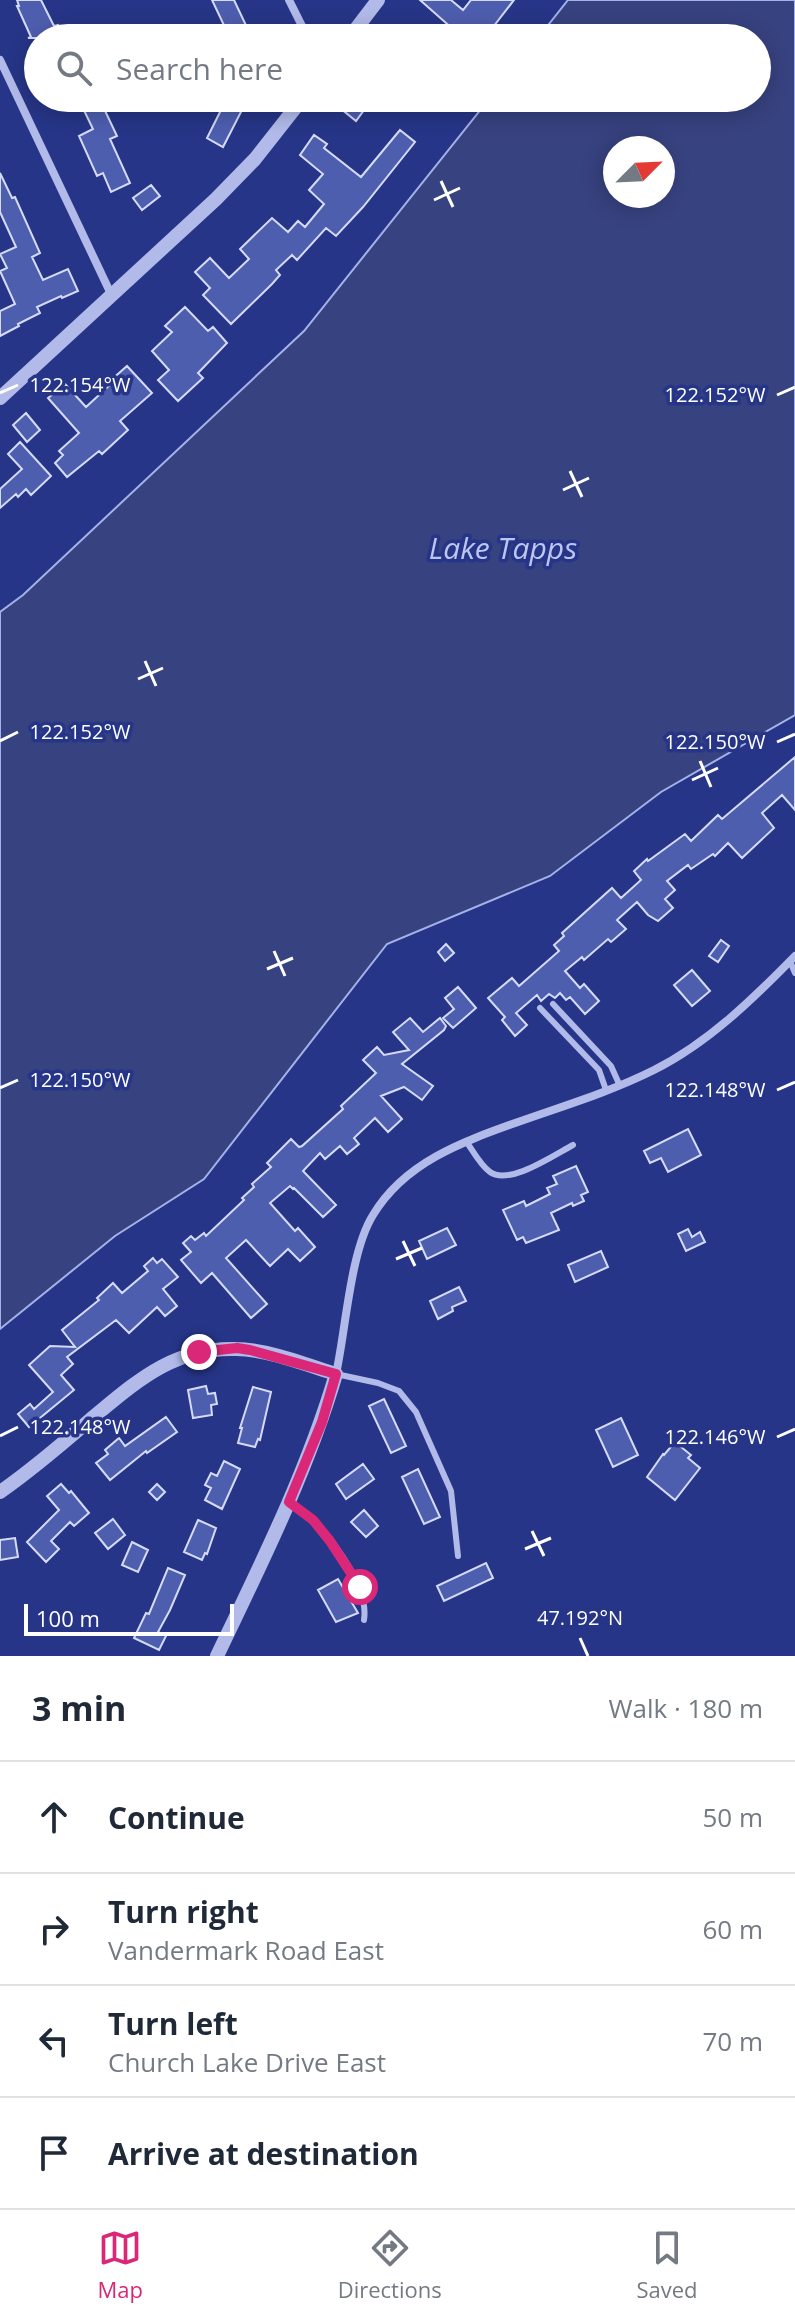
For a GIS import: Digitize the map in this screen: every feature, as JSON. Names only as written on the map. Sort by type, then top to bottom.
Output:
[{"type":"street","points":[[289,0],[301,24]]},
{"type":"street","points":[[360,24],[378,0]]},
{"type":"street","points":[[0,60],[24,111]]},
{"type":"street","points":[[25,112],[111,294]]},
{"type":"street","points":[[0,398],[216,199],[255,159],[292,112]]},
{"type":"street","points":[[217,1656],[289,1502],[322,1422],[336,1374],[356,1262],[370,1218],[389,1193],[423,1163],[466,1141],[620,1086],[656,1069],[695,1046],[792,959]]},
{"type":"street","points":[[0,1492],[144,1375],[179,1358],[199,1352],[237,1348],[336,1374]]},
{"type":"lane","points":[[792,959],[795,973]]},
{"type":"lane","points":[[553,1004],[611,1066],[620,1086]]},
{"type":"lane","points":[[540,1008],[599,1070],[606,1090]]},
{"type":"lane","points":[[466,1141],[488,1171],[498,1176],[519,1173],[573,1145]]},
{"type":"lane","points":[[336,1374],[399,1391],[416,1412],[451,1491],[458,1556]]},
{"type":"lane","points":[[289,1502],[313,1520],[348,1567],[360,1587],[366,1609],[364,1620]]},
{"type":"water","name":"Lake Tapps","points":[[568,0],[795,0],[795,715],[661,792],[550,876],[387,944],[204,1179],[115,1236],[0,1329],[0,612],[23,595],[304,331],[479,112],[771,112],[771,24],[549,24]]},
{"type":"building","points":[[17,0],[41,0],[53,24],[25,24]]},
{"type":"building","points":[[212,0],[234,0],[245,24],[223,24]]},
{"type":"building","points":[[420,0],[451,0],[463,10],[471,0],[514,0],[495,24],[447,24]]},
{"type":"building","points":[[85,112],[106,112],[117,136],[110,139],[130,183],[111,192],[103,173],[97,176],[79,136],[93,129]]},
{"type":"building","points":[[220,112],[241,112],[223,147],[207,138]]},
{"type":"building","points":[[345,112],[363,112],[356,121]]},
{"type":"building","points":[[400,130],[415,142],[363,207],[336,236],[326,228],[297,260],[292,255],[276,270],[280,275],[231,324],[203,295],[210,288],[195,272],[210,258],[229,278],[249,259],[240,249],[272,218],[288,232],[298,221],[305,227],[324,204],[309,190],[323,174],[300,155],[314,135],[327,144],[324,148],[361,177]]},
{"type":"building","points":[[0,173],[12,198],[15,197],[40,253],[32,257],[43,280],[68,269],[78,291],[37,307],[40,313],[0,336],[0,311],[15,304],[0,271],[7,268],[0,254],[16,247],[0,212]]},
{"type":"building","points":[[151,185],[160,196],[142,210],[133,198]]},
{"type":"building","points":[[185,307],[208,331],[213,327],[227,343],[198,373],[203,378],[178,401],[158,380],[169,370],[152,351],[172,332],[165,326]]},
{"type":"building","points":[[127,366],[152,393],[120,421],[128,430],[102,454],[99,451],[67,477],[55,463],[63,455],[59,451],[79,433],[48,398],[65,384],[86,407]]},
{"type":"building","points":[[26,413],[40,430],[27,442],[13,425]]},
{"type":"building","points":[[20,442],[51,476],[31,495],[26,489],[0,508],[0,489],[22,469],[8,454]]},
{"type":"building","points":[[795,757],[795,810],[782,795],[762,813],[774,828],[742,858],[728,843],[715,856],[713,854],[691,869],[688,865],[667,881],[675,890],[665,899],[673,908],[658,921],[637,902],[617,920],[626,929],[565,971],[580,988],[584,984],[599,1001],[585,1014],[570,997],[566,1000],[560,993],[555,998],[549,994],[541,1001],[537,995],[516,1013],[527,1025],[515,1036],[502,1020],[505,1017],[488,998],[512,978],[519,986],[559,951],[554,945],[564,936],[562,933],[612,888],[621,898],[641,880],[634,871],[647,859],[685,834],[691,841],[718,815],[722,819]]},
{"type":"building","points":[[721,940],[729,946],[718,962],[709,956]]},
{"type":"building","points":[[446,944],[454,953],[445,961],[438,952]]},
{"type":"building","points":[[692,970],[710,991],[692,1006],[674,985]]},
{"type":"building","points":[[458,987],[476,1008],[453,1028],[443,1018],[454,1009],[445,998]]},
{"type":"building","points":[[410,1018],[423,1032],[440,1018],[446,1026],[402,1064],[433,1086],[422,1100],[404,1087],[381,1096],[402,1119],[388,1132],[375,1118],[354,1138],[359,1144],[347,1154],[340,1146],[325,1159],[320,1153],[303,1171],[336,1205],[323,1217],[290,1186],[270,1203],[295,1231],[298,1228],[315,1247],[300,1261],[288,1249],[270,1266],[246,1240],[226,1258],[267,1304],[251,1318],[212,1273],[201,1283],[181,1260],[191,1252],[183,1243],[191,1236],[195,1240],[204,1233],[206,1236],[244,1200],[242,1198],[254,1187],[252,1184],[271,1167],[267,1163],[291,1139],[299,1147],[302,1146],[343,1109],[341,1106],[376,1073],[363,1060],[377,1047],[384,1055],[409,1050],[393,1032]]},
{"type":"building","points":[[688,1129],[701,1155],[668,1172],[661,1158],[650,1163],[644,1151]]},
{"type":"building","points":[[576,1166],[588,1192],[581,1195],[584,1201],[551,1213],[559,1230],[526,1243],[523,1237],[517,1240],[503,1210],[524,1201],[526,1206],[550,1194],[547,1188],[557,1184],[553,1176]]},
{"type":"building","points":[[447,1228],[456,1245],[427,1259],[419,1241]]},
{"type":"building","points":[[688,1229],[692,1237],[700,1232],[705,1242],[686,1251],[678,1234]]},
{"type":"building","points":[[601,1251],[608,1267],[575,1282],[568,1265]]},
{"type":"building","points":[[153,1258],[157,1263],[162,1259],[178,1277],[163,1289],[177,1306],[165,1316],[157,1307],[129,1333],[116,1320],[67,1357],[73,1364],[61,1375],[74,1390],[29,1427],[18,1414],[30,1404],[34,1409],[53,1392],[29,1365],[50,1346],[75,1347],[62,1330],[99,1300],[97,1298],[113,1283],[122,1293],[148,1271],[144,1266]]},
{"type":"building","points":[[459,1287],[466,1301],[452,1307],[453,1311],[438,1319],[430,1301]]},
{"type":"building","points":[[206,1386],[208,1394],[215,1393],[217,1404],[211,1405],[212,1415],[193,1418],[188,1390]]},
{"type":"building","points":[[253,1387],[271,1392],[260,1440],[255,1447],[238,1443]]},
{"type":"building","points":[[384,1399],[406,1446],[391,1453],[369,1406]]},
{"type":"building","points":[[166,1417],[177,1432],[146,1451],[110,1480],[96,1463],[108,1454],[105,1450],[119,1438],[125,1446]]},
{"type":"building","points":[[621,1418],[638,1455],[613,1467],[596,1430]]},
{"type":"building","points":[[675,1442],[691,1455],[688,1458],[700,1468],[675,1500],[647,1477]]},
{"type":"building","points":[[224,1461],[240,1469],[222,1509],[205,1500],[211,1488],[205,1485],[211,1473],[217,1476]]},
{"type":"building","points":[[363,1464],[374,1479],[346,1499],[336,1484]]},
{"type":"building","points":[[418,1469],[440,1517],[424,1524],[402,1477]]},
{"type":"building","points":[[61,1484],[89,1513],[74,1526],[70,1522],[51,1541],[59,1549],[46,1562],[27,1542],[59,1510],[47,1496]]},
{"type":"building","points":[[157,1484],[165,1492],[157,1500],[149,1492]]},
{"type":"building","points":[[364,1510],[378,1526],[366,1537],[351,1522]]},
{"type":"building","points":[[113,1519],[125,1535],[108,1549],[95,1533]]},
{"type":"building","points":[[198,1520],[216,1528],[202,1560],[184,1552]]},
{"type":"building","points":[[15,1538],[18,1557],[0,1560],[0,1540]]},
{"type":"building","points":[[132,1542],[148,1550],[138,1572],[122,1565]]},
{"type":"building","points":[[486,1563],[493,1578],[444,1601],[437,1586]]},
{"type":"building","points":[[168,1568],[185,1575],[158,1632],[166,1636],[159,1650],[134,1638],[146,1613],[149,1614]]},
{"type":"building","points":[[338,1579],[358,1613],[336,1622],[318,1590]]},
{"type":"route","points":[[199,1352],[237,1348],[250,1350],[336,1374],[322,1422],[289,1502],[313,1520],[360,1587]]}]
